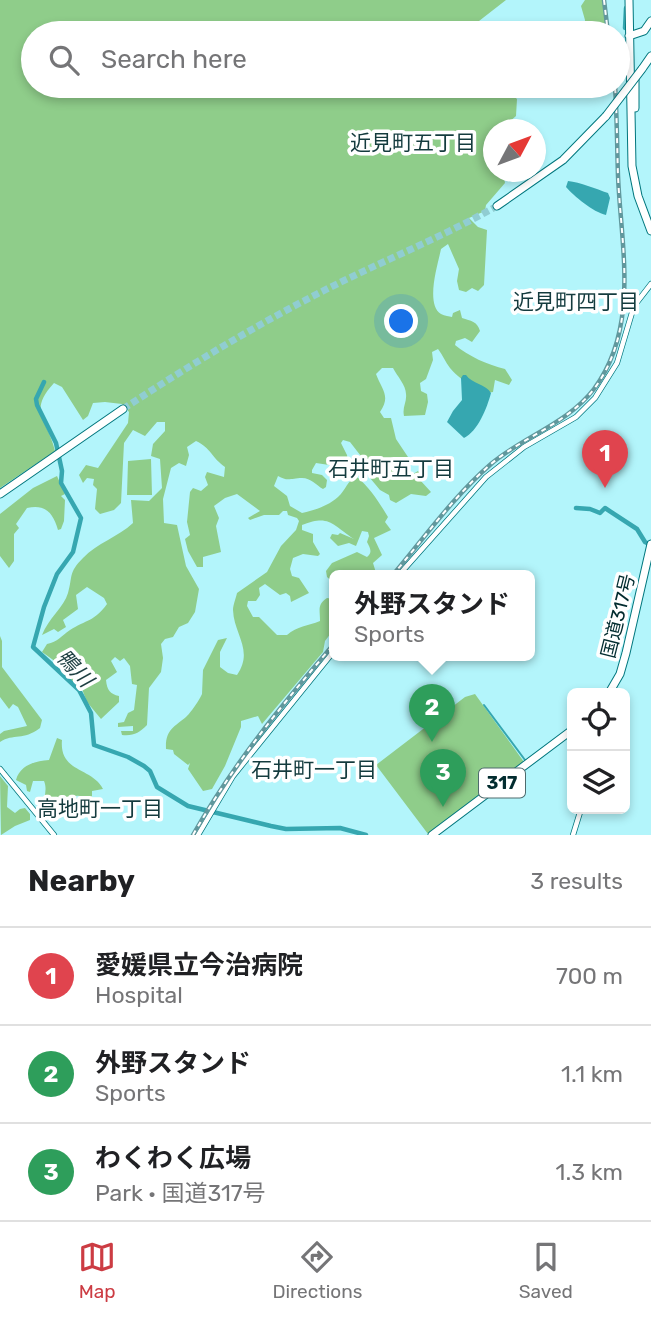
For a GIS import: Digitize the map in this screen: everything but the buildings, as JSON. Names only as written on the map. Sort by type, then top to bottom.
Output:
[{"type":"highway","points":[[631,0],[636,165],[651,221]]},
{"type":"highway","points":[[632,36],[644,31],[651,23]]},
{"type":"highway","points":[[632,36],[632,166],[638,196],[651,231]]},
{"type":"highway","points":[[630,85],[651,56]]},
{"type":"highway","points":[[497,206],[563,160],[607,116],[620,98]]},
{"type":"highway","points":[[0,494],[123,408]]},
{"type":"highway","name":"国道317号","points":[[613,688],[626,653],[651,544]]},
{"type":"highway","name":"国道317号","points":[[614,688],[623,675],[630,655],[651,561]]},
{"type":"highway","name":"317","points":[[432,835],[567,734]]},
{"type":"street","points":[[403,570],[486,477],[524,447],[576,417],[595,398],[617,363],[634,306],[651,284]]},
{"type":"street","points":[[198,835],[241,765],[329,657]]},
{"type":"street","points":[[0,769],[54,835]]},
{"type":"street","points":[[573,835],[580,814]]},
{"type":"green space","points":[[0,0],[506,0],[479,21],[21,21],[21,98],[517,99],[516,116],[513,119],[483,119],[483,182],[505,183],[486,205],[485,211],[469,218],[478,227],[487,230],[484,285],[478,291],[472,288],[466,292],[459,290],[459,269],[448,244],[441,249],[433,293],[436,309],[441,314],[452,317],[453,313],[460,310],[462,318],[473,322],[479,328],[480,331],[472,342],[465,338],[456,341],[455,345],[478,360],[505,369],[512,380],[509,385],[495,380],[493,392],[482,390],[454,372],[438,349],[432,352],[433,360],[426,379],[420,383],[421,391],[427,394],[425,415],[404,416],[406,391],[393,368],[382,368],[376,374],[385,397],[380,412],[384,418],[391,418],[396,439],[410,460],[407,473],[410,476],[418,471],[422,476],[420,480],[431,492],[426,496],[411,494],[396,503],[390,500],[389,495],[380,490],[370,478],[371,469],[350,442],[343,440],[341,443],[349,468],[316,463],[312,470],[312,473],[322,475],[327,480],[323,489],[305,478],[287,479],[278,476],[274,486],[287,496],[290,506],[302,513],[330,503],[357,477],[381,506],[388,517],[385,522],[391,530],[374,538],[382,555],[373,563],[375,570],[329,570],[329,579],[326,571],[332,563],[357,552],[367,557],[369,555],[368,532],[362,531],[356,546],[349,543],[338,546],[330,538],[332,534],[340,533],[354,539],[325,521],[302,525],[302,530],[313,534],[313,542],[320,554],[303,554],[293,558],[290,569],[292,576],[299,578],[309,593],[291,602],[286,593],[280,595],[265,584],[259,588],[260,595],[256,601],[248,601],[247,606],[253,617],[259,617],[277,635],[287,635],[320,621],[320,608],[329,598],[329,636],[323,652],[262,724],[258,716],[241,721],[225,766],[212,789],[203,791],[188,769],[190,763],[188,765],[174,754],[173,750],[166,749],[167,737],[190,713],[201,696],[203,670],[218,640],[227,638],[220,652],[220,667],[237,675],[244,658],[233,610],[237,593],[267,572],[281,546],[296,530],[299,521],[288,515],[287,511],[250,520],[248,518],[260,511],[237,494],[225,498],[214,506],[219,518],[216,526],[221,552],[203,557],[203,567],[197,567],[185,539],[190,535],[187,522],[190,492],[193,488],[201,491],[208,485],[205,477],[207,472],[224,477],[225,467],[196,441],[187,447],[189,455],[186,466],[179,463],[171,468],[163,499],[164,523],[177,525],[186,566],[199,589],[195,612],[188,623],[179,627],[173,637],[165,639],[161,644],[161,672],[149,688],[147,725],[139,732],[122,735],[121,731],[133,731],[133,726],[118,727],[118,723],[124,722],[128,713],[134,710],[137,685],[132,684],[130,666],[124,658],[120,661],[115,657],[111,661],[117,672],[106,680],[106,683],[113,694],[119,696],[119,702],[101,719],[87,702],[82,689],[66,676],[56,662],[42,652],[47,644],[103,610],[107,604],[104,598],[87,587],[76,595],[78,609],[63,620],[66,627],[58,632],[54,629],[42,635],[66,598],[73,571],[78,563],[95,548],[133,523],[131,500],[149,501],[162,488],[160,459],[151,456],[153,444],[165,431],[165,422],[157,422],[145,436],[133,430],[124,443],[121,503],[114,510],[100,514],[95,509],[97,489],[93,485],[94,479],[87,478],[83,483],[79,475],[86,465],[98,468],[128,423],[129,412],[122,404],[93,403],[88,416],[83,420],[62,387],[54,383],[46,393],[41,409],[55,451],[0,488]]},
{"type":"green space","points":[[585,0],[603,0],[606,21],[585,21],[581,6]]},
{"type":"green space","points":[[151,459],[152,495],[127,495],[128,461]]},
{"type":"green space","points":[[57,476],[65,494],[61,496],[65,500],[61,529],[58,530],[48,511],[39,507],[27,508],[16,524],[19,528],[14,534],[14,561],[9,568],[0,556],[0,514],[33,488]]},
{"type":"green space","points":[[0,636],[2,667],[42,720],[40,728],[34,732],[0,742],[0,734],[4,731],[27,726],[18,707],[13,704],[9,709],[0,697]]},
{"type":"green space","points":[[475,694],[524,762],[428,834],[376,765],[465,697]]},
{"type":"green space","points":[[57,738],[62,740],[62,751],[71,764],[92,777],[103,789],[92,791],[92,796],[88,799],[73,797],[68,800],[73,810],[50,816],[44,814],[43,810],[46,790],[44,781],[33,781],[30,792],[27,791],[26,785],[16,780],[21,771],[29,765],[49,760]]},
{"type":"green space","points":[[0,776],[8,786],[7,807],[15,813],[25,808],[30,814],[30,820],[1,835]]},
{"type":"water","points":[[568,181],[608,193],[610,198],[606,215],[574,195],[566,187]]},
{"type":"water","points":[[463,375],[491,393],[478,425],[464,438],[447,422],[462,400]]},
{"type":"waterway","points":[[625,21],[626,8]]},
{"type":"waterway","name":"鴨川","points":[[44,382],[36,399],[37,405],[56,443],[62,471],[61,483],[81,518],[73,552],[57,574],[33,647],[79,690],[91,713],[94,745],[128,757],[144,766],[150,771],[157,787],[188,806],[286,829],[340,828],[366,835]]},
{"type":"waterway","points":[[576,508],[600,513],[605,508],[637,529],[645,542],[651,545]]},
{"type":"waterway","points":[[484,705],[525,760]]},
{"type":"tunnel","points":[[123,409],[283,312],[497,206]]},
{"type":"railway","points":[[604,0],[607,21]]},
{"type":"railway","points":[[397,570],[477,476],[504,454],[571,412],[594,389],[608,365],[618,340],[624,286],[615,98]]},
{"type":"railway","points":[[193,835],[259,736],[329,650]]},
{"type":"place","name":"愛媛県立今治病院","points":[[605,488]]},
{"type":"place","name":"外野スタンド","points":[[432,742]]},
{"type":"place","name":"わくわく広場","points":[[443,807]]},
{"type":"district","name":"近見町五丁目","points":[[413,142]]},
{"type":"district","name":"近見町四丁目","points":[[576,301]]},
{"type":"district","name":"石井町五丁目","points":[[391,468]]},
{"type":"district","name":"石井町一丁目","points":[[314,769]]},
{"type":"district","name":"高地町一丁目","points":[[100,808]]}]
